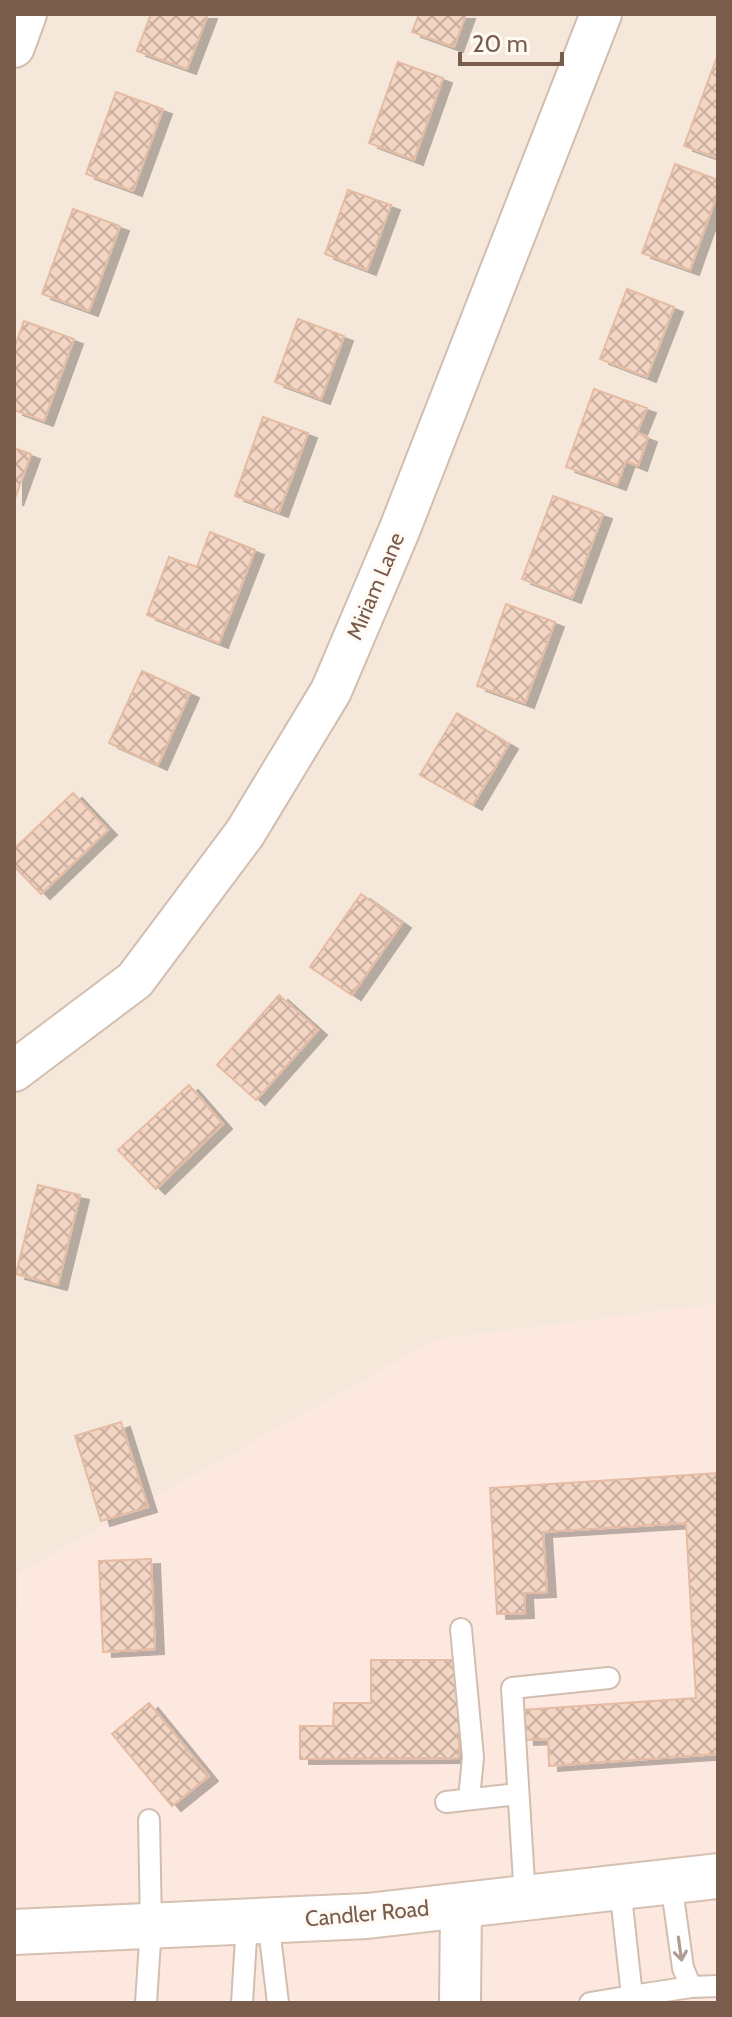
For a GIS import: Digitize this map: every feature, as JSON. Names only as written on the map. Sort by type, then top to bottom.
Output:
[{"type":"main road","name":"Candler Road","points":[[14,1932],[367,1916],[718,1876]]},
{"type":"street","points":[[14,47],[26,14]]},
{"type":"street","name":"Miriam Lane","points":[[14,1071],[135,980],[245,833],[331,691],[399,531],[601,14]]},
{"type":"street","points":[[460,2003],[461,1905]]},
{"type":"lane","points":[[461,1629],[473,1757],[469,1799]]},
{"type":"lane","points":[[525,1898],[512,1688],[609,1678]]},
{"type":"lane","points":[[446,1802],[518,1794]]},
{"type":"lane","points":[[146,2003],[151,1926],[149,1820]]},
{"type":"lane","points":[[671,1882],[683,1968],[691,1987]]},
{"type":"lane","points":[[620,1887],[632,1996]]},
{"type":"lane","points":[[242,2003],[258,1921]]},
{"type":"lane","points":[[258,1921],[278,2003]]},
{"type":"lane","points":[[590,2003],[632,1996],[663,1997],[691,1987],[718,1986]]},
{"type":"shaded area","points":[[14,14],[718,14],[718,1304],[435,1340],[14,1679]]},
{"type":"shaded area","points":[[718,1304],[718,2003],[14,2003],[14,1679],[19,1573],[435,1340]]},
{"type":"building","points":[[151,14],[208,14],[187,69],[137,51]]},
{"type":"building","points":[[419,14],[466,14],[454,47],[412,32]]},
{"type":"building","points":[[718,57],[718,158],[684,146]]},
{"type":"building","points":[[398,62],[443,78],[414,160],[369,143]]},
{"type":"building","points":[[116,92],[163,109],[133,191],[86,174]]},
{"type":"building","points":[[675,164],[718,180],[718,192],[690,270],[642,253]]},
{"type":"building","points":[[348,190],[391,205],[367,270],[325,254]]},
{"type":"building","points":[[73,209],[120,226],[89,311],[42,294]]},
{"type":"building","points":[[627,289],[674,307],[647,377],[600,359]]},
{"type":"building","points":[[298,319],[344,336],[321,399],[275,382]]},
{"type":"building","points":[[24,321],[74,339],[44,421],[14,410],[14,349]]},
{"type":"building","points":[[594,389],[647,408],[637,433],[648,437],[638,466],[626,461],[617,485],[566,467]]},
{"type":"building","points":[[263,417],[308,433],[279,512],[235,496]]},
{"type":"building","points":[[14,448],[31,454],[14,501]]},
{"type":"building","points":[[553,496],[603,514],[572,598],[522,579]]},
{"type":"building","points":[[210,532],[255,550],[219,643],[147,615],[169,557],[197,567]]},
{"type":"building","points":[[506,604],[555,622],[525,703],[477,686]]},
{"type":"building","points":[[142,671],[190,693],[158,765],[109,743]]},
{"type":"building","points":[[457,713],[509,744],[473,805],[420,775]]},
{"type":"building","points":[[73,793],[108,830],[41,894],[14,866],[14,849]]},
{"type":"building","points":[[361,894],[402,923],[352,995],[310,967]]},
{"type":"building","points":[[279,995],[318,1030],[256,1100],[217,1065]]},
{"type":"building","points":[[189,1085],[223,1124],[156,1189],[118,1150]]},
{"type":"building","points":[[38,1185],[80,1195],[58,1285],[16,1274]]},
{"type":"building","points":[[121,1422],[148,1507],[101,1521],[75,1436]]},
{"type":"building","points":[[718,1473],[718,1754],[549,1766],[548,1739],[525,1740],[523,1710],[696,1698],[686,1523],[543,1532],[547,1592],[524,1593],[525,1613],[497,1614],[490,1488]]},
{"type":"building","points":[[151,1559],[155,1649],[103,1652],[99,1561]]},
{"type":"building","points":[[371,1660],[459,1660],[459,1758],[300,1759],[300,1726],[333,1726],[334,1703],[371,1703]]},
{"type":"building","points":[[149,1703],[209,1776],[172,1806],[112,1734]]}]
